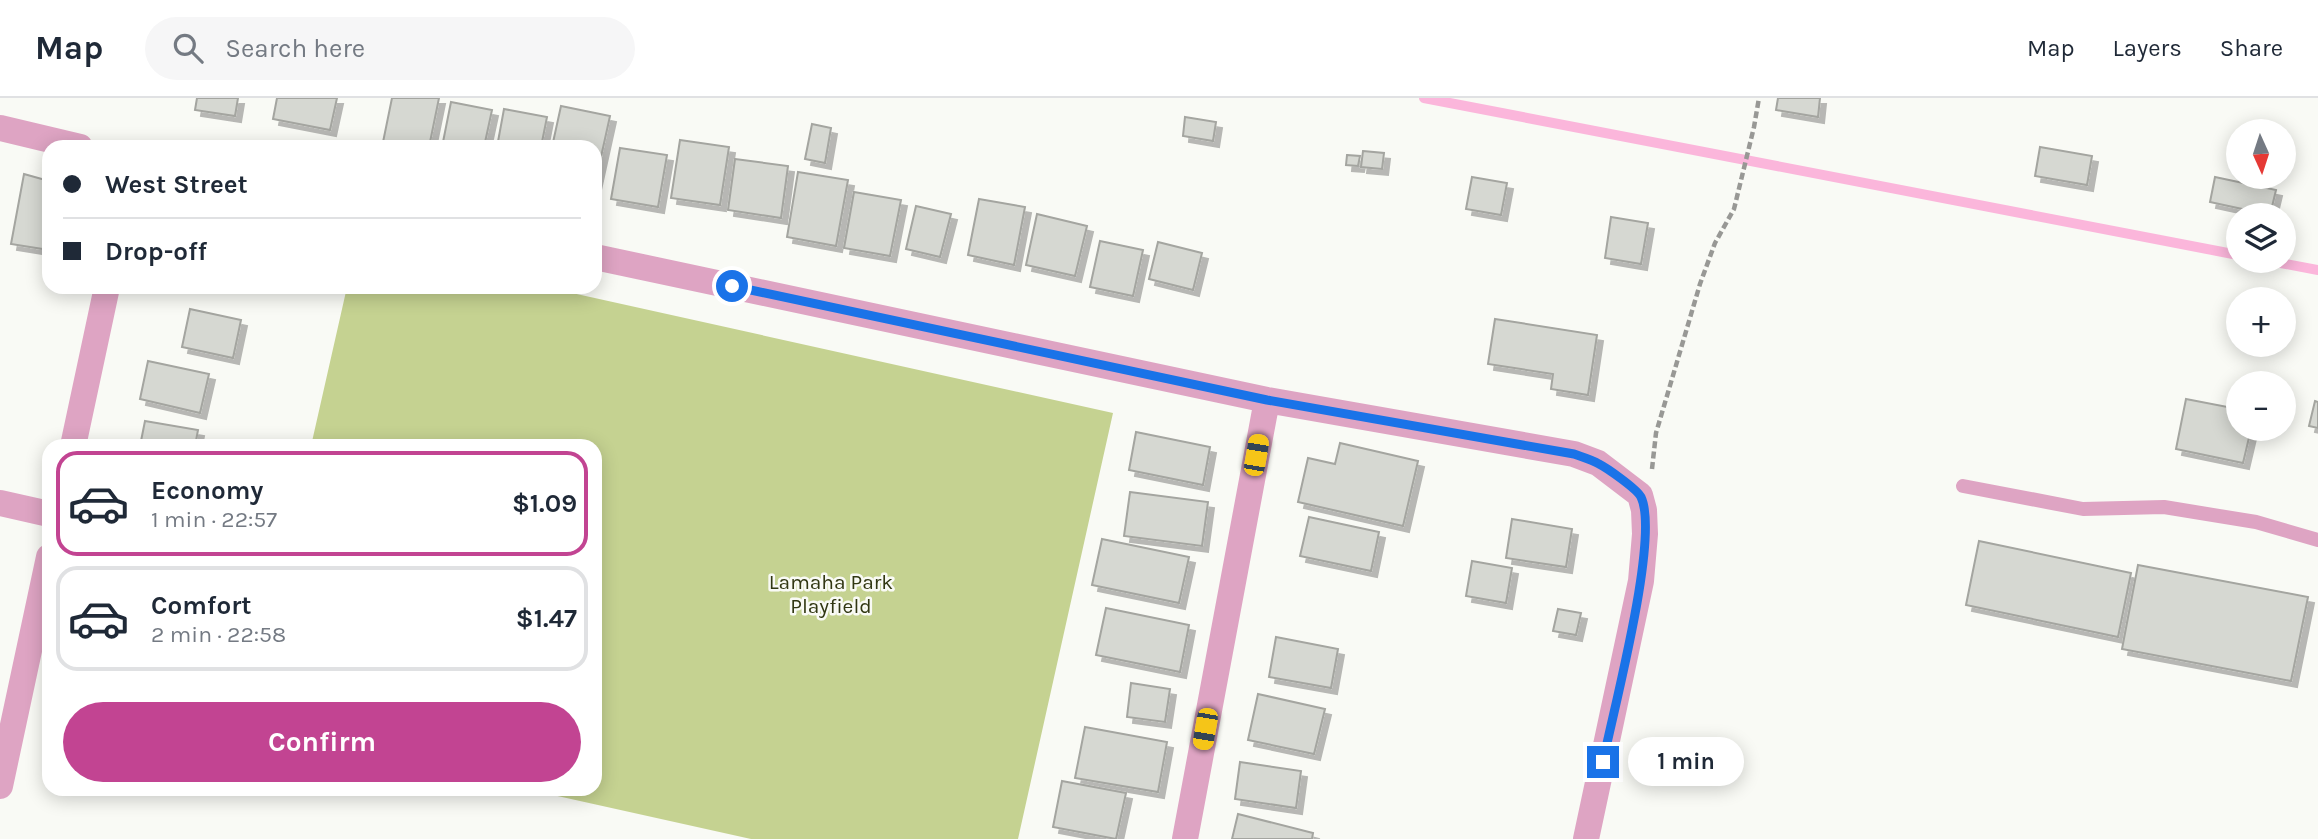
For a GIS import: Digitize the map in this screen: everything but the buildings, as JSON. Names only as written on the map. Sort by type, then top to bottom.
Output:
[{"type":"street","points":[[0,128],[50,140]]},
{"type":"street","points":[[602,258],[1267,400],[1574,454],[1598,463],[1640,495],[1645,534],[1641,582],[1586,839]]},
{"type":"street","points":[[74,439],[106,294]]},
{"type":"street","points":[[1185,839],[1267,400]]},
{"type":"street","points":[[0,503],[42,512]]},
{"type":"street","points":[[0,782],[42,589]]},
{"type":"lane","points":[[1963,486],[2083,509],[2164,507],[2256,522],[2318,540]]},
{"type":"path","points":[[1640,495],[1653,469],[1656,433],[1700,284],[1715,243],[1734,209],[1759,98]]},
{"type":"green space","name":"Lamaha Park Playfield","points":[[345,294],[577,294],[1113,413],[1018,839],[751,839],[558,796],[602,796],[602,439],[313,439]]},
{"type":"waterway","points":[[1424,98],[2226,253]]},
{"type":"waterway","points":[[2296,266],[2318,270]]},
{"type":"route","points":[[732,286],[1267,400],[1574,454],[1598,463],[1640,495],[1645,534],[1641,582],[1603,762]]}]
